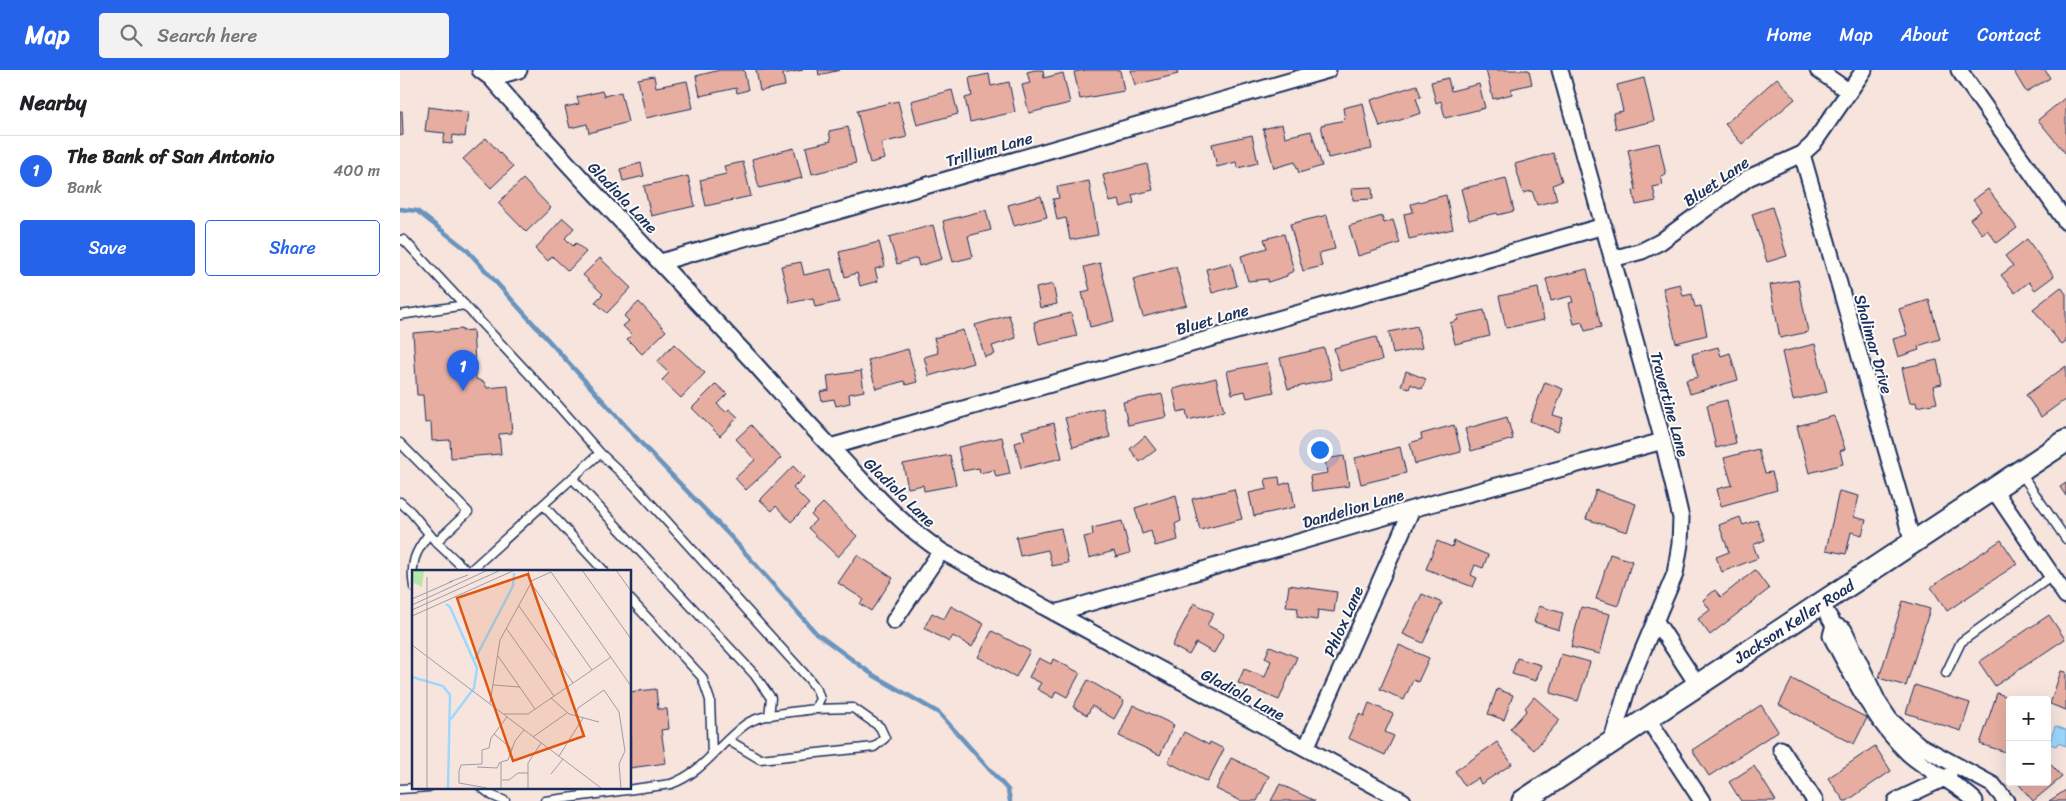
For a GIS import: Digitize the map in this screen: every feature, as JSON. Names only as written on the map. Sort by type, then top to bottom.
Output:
[{"type":"main road","name":"Jackson Keller Road","points":[[1523,801],[2066,441]]},
{"type":"street","points":[[485,74],[519,70]]},
{"type":"street","name":"Trillium Lane","points":[[661,262],[1328,70]]},
{"type":"street","name":"Travertine Lane","points":[[1560,70],[1604,226],[1681,518],[1680,544],[1674,574],[1629,683],[1611,743]]},
{"type":"street","points":[[1818,70],[1848,91]]},
{"type":"street","name":"Bluet Lane","points":[[1612,259],[1642,250],[1660,242],[1748,178],[1802,154],[1813,144],[1864,70]]},
{"type":"street","points":[[1959,70],[2066,222]]},
{"type":"street","name":"Gladiola Lane","points":[[485,74],[552,148],[661,262],[830,447],[902,522],[941,551],[1403,801]]},
{"type":"street","name":"Shalimar Drive","points":[[1802,154],[1913,543]]},
{"type":"street","name":"Bluet Lane","points":[[830,447],[1604,226]]},
{"type":"street","name":"Dandelion Lane","points":[[1055,613],[1412,509],[1662,441]]},
{"type":"street","points":[[1994,490],[2066,596]]},
{"type":"street","name":"Phlox Lane","points":[[1306,748],[1412,509]]},
{"type":"street","points":[[894,621],[941,551]]},
{"type":"street","points":[[1821,604],[1834,625],[1844,630],[1878,702],[1890,720],[1919,745],[1994,785],[2006,801]]},
{"type":"street","points":[[1655,620],[1698,684]]},
{"type":"street","points":[[1834,625],[1831,636],[1868,704],[1909,753],[1975,801]]},
{"type":"street","points":[[1648,719],[1702,801]]},
{"type":"street","points":[[1781,749],[1815,801]]},
{"type":"street","points":[[1929,769],[1940,756]]},
{"type":"street","points":[[1896,801],[1942,778],[1966,770]]},
{"type":"lane","points":[[400,240],[404,240],[556,402],[600,453],[635,486],[809,679],[818,690],[820,699],[815,709]]},
{"type":"lane","points":[[400,315],[465,305]]},
{"type":"lane","points":[[400,443],[468,512],[436,542]]},
{"type":"lane","points":[[471,570],[600,453]]},
{"type":"lane","points":[[2020,472],[2066,539]]},
{"type":"lane","points":[[572,478],[754,674],[771,698],[769,716]]},
{"type":"lane","points":[[400,502],[436,542],[465,570]]},
{"type":"lane","points":[[543,505],[603,570]]},
{"type":"lane","points":[[413,570],[416,552],[429,534]]},
{"type":"lane","points":[[1946,673],[1960,642],[2052,576]]},
{"type":"lane","points":[[631,600],[702,677],[710,700],[712,756]]},
{"type":"lane","points":[[545,801],[671,784],[685,779],[700,769],[728,740],[748,723],[769,716],[815,709],[853,708],[880,727],[886,738],[874,747],[760,759],[728,740]]},
{"type":"lane","points":[[400,789],[414,788]]},
{"type":"lane","points":[[482,788],[493,796],[505,801]]},
{"type":"water","points":[[2055,726],[2066,730],[2066,746],[2058,743],[2056,746],[2051,745]]},
{"type":"building","points":[[720,70],[744,70],[748,90],[737,93],[736,88],[700,96],[696,76]]},
{"type":"building","points":[[756,70],[803,70],[783,74],[785,86],[760,91]]},
{"type":"building","points":[[818,70],[840,70],[819,75]]},
{"type":"building","points":[[1043,70],[1044,78],[1063,73],[1070,103],[1029,113],[1022,85],[1030,83],[1027,72]]},
{"type":"building","points":[[1120,70],[1124,91],[1080,99],[1074,72]]},
{"type":"building","points":[[1131,70],[1176,70],[1178,74],[1135,85]]},
{"type":"building","points":[[1486,70],[1529,70],[1532,84],[1511,89],[1512,94],[1493,99]]},
{"type":"building","points":[[2013,70],[2045,70],[2050,78],[2026,92]]},
{"type":"building","points":[[989,74],[991,86],[1009,82],[1015,112],[970,122],[965,98],[972,96],[969,78]]},
{"type":"building","points":[[654,76],[656,87],[687,81],[693,108],[646,118],[638,79]]},
{"type":"building","points":[[1448,78],[1451,91],[1479,84],[1485,108],[1445,118],[1441,101],[1436,103],[1431,82]]},
{"type":"building","points":[[1644,78],[1654,121],[1616,130],[1613,113],[1623,111],[1617,85]]},
{"type":"building","points":[[1777,78],[1795,99],[1742,144],[1725,124]]},
{"type":"building","points":[[1417,85],[1421,97],[1416,98],[1421,113],[1380,127],[1371,100]]},
{"type":"building","points":[[952,90],[958,114],[917,125],[911,101]]},
{"type":"building","points":[[602,91],[604,96],[621,92],[628,122],[589,133],[587,124],[570,128],[565,107],[579,104],[577,97]]},
{"type":"building","points":[[2066,97],[2066,154],[2038,120]]},
{"type":"building","points":[[898,101],[907,137],[881,143],[885,159],[870,163],[857,111]]},
{"type":"building","points":[[1363,103],[1372,149],[1328,158],[1321,125],[1345,120],[1343,108]]},
{"type":"building","points":[[428,107],[468,112],[465,137],[453,135],[452,144],[443,143],[445,133],[425,131]]},
{"type":"building","points":[[400,111],[402,111],[403,135],[400,136]]},
{"type":"building","points":[[1282,124],[1285,137],[1311,131],[1322,166],[1299,173],[1295,162],[1274,168],[1263,129]]},
{"type":"building","points":[[848,127],[856,163],[812,174],[806,147],[831,141],[829,131]]},
{"type":"building","points":[[1252,135],[1258,163],[1238,168],[1236,162],[1217,167],[1212,144]]},
{"type":"building","points":[[486,138],[513,167],[491,188],[463,159]]},
{"type":"building","points":[[1659,143],[1666,175],[1661,176],[1663,185],[1653,187],[1656,201],[1636,205],[1633,191],[1636,190],[1628,150]]},
{"type":"building","points":[[794,148],[802,178],[759,188],[752,159]]},
{"type":"building","points":[[1553,153],[1562,181],[1553,185],[1557,200],[1537,205],[1532,191],[1523,193],[1515,164]]},
{"type":"building","points":[[743,162],[751,196],[706,206],[700,180],[726,174],[724,166]]},
{"type":"building","points":[[641,163],[644,176],[623,181],[620,169]]},
{"type":"building","points":[[1147,164],[1153,190],[1132,195],[1134,203],[1121,207],[1119,200],[1110,202],[1103,175]]},
{"type":"building","points":[[688,176],[695,206],[651,216],[644,186]]},
{"type":"building","points":[[1506,178],[1514,211],[1469,220],[1461,189]]},
{"type":"building","points":[[523,179],[551,208],[526,232],[498,203]]},
{"type":"building","points":[[1089,181],[1098,235],[1070,240],[1066,218],[1057,220],[1053,199],[1059,198],[1057,187]]},
{"type":"building","points":[[1372,187],[1373,199],[1353,200],[1352,188]]},
{"type":"building","points":[[1988,189],[2017,228],[1997,243],[1987,230],[1982,234],[1970,219],[1981,211],[1973,200]]},
{"type":"building","points":[[1446,195],[1453,229],[1409,239],[1404,214],[1413,212],[1411,204]]},
{"type":"building","points":[[1041,196],[1047,217],[1014,226],[1008,205]]},
{"type":"building","points":[[1772,207],[1787,256],[1767,262],[1752,214]]},
{"type":"building","points":[[986,210],[991,230],[968,236],[973,257],[953,262],[943,221]]},
{"type":"building","points":[[1327,215],[1335,249],[1319,253],[1322,266],[1303,271],[1290,224]]},
{"type":"building","points":[[1382,216],[1384,223],[1393,220],[1400,243],[1358,256],[1349,226]]},
{"type":"building","points":[[563,218],[574,228],[565,238],[573,246],[576,243],[586,252],[568,271],[552,256],[548,261],[535,249]]},
{"type":"building","points":[[933,225],[942,259],[919,266],[917,258],[897,264],[889,237]]},
{"type":"building","points":[[1284,234],[1294,271],[1287,274],[1287,276],[1268,282],[1268,279],[1248,281],[1241,256],[1267,248],[1264,239]]},
{"type":"building","points":[[2027,239],[2054,276],[2035,290],[2029,282],[2015,293],[2001,275],[2013,266],[2005,256]]},
{"type":"building","points":[[879,242],[885,266],[875,269],[878,281],[860,286],[857,273],[845,277],[839,252]]},
{"type":"building","points":[[600,258],[631,288],[607,313],[595,302],[603,294],[583,275]]},
{"type":"building","points":[[801,262],[804,275],[831,269],[839,302],[815,307],[813,298],[790,303],[781,266]]},
{"type":"building","points":[[1100,263],[1114,321],[1090,327],[1082,292],[1090,290],[1084,267]]},
{"type":"building","points":[[1231,263],[1237,286],[1212,293],[1206,269]]},
{"type":"building","points":[[1176,267],[1187,305],[1143,317],[1133,279]]},
{"type":"building","points":[[1587,269],[1601,327],[1585,331],[1582,322],[1574,324],[1569,303],[1573,302],[1571,296],[1551,301],[1546,279]]},
{"type":"building","points":[[1798,280],[1808,332],[1780,338],[1770,285]]},
{"type":"building","points":[[1053,284],[1057,304],[1040,308],[1036,288]]},
{"type":"building","points":[[1680,284],[1683,296],[1692,294],[1695,307],[1701,306],[1707,335],[1676,343],[1663,288]]},
{"type":"building","points":[[2061,287],[2066,294],[2066,342],[2062,345],[2033,309]]},
{"type":"building","points":[[1538,288],[1544,320],[1506,328],[1499,296]]},
{"type":"building","points":[[1929,300],[1940,339],[1918,346],[1919,350],[1898,357],[1893,339],[1907,335],[1899,309]]},
{"type":"building","points":[[639,302],[666,331],[642,354],[627,339],[632,335],[623,326],[629,321],[624,316]]},
{"type":"building","points":[[1484,310],[1490,336],[1455,344],[1450,323],[1458,320],[1457,316]]},
{"type":"building","points":[[1071,313],[1077,336],[1039,345],[1034,322]]},
{"type":"building","points":[[1009,315],[1016,338],[992,346],[995,354],[985,357],[975,325]]},
{"type":"building","points":[[1417,326],[1422,348],[1393,354],[1389,332]]},
{"type":"building","points":[[462,329],[462,331],[473,330],[476,379],[484,382],[487,388],[508,386],[512,433],[499,434],[501,454],[451,458],[450,440],[432,441],[431,422],[425,423],[423,395],[417,395],[413,333]]},
{"type":"building","points":[[963,330],[973,363],[929,376],[924,357],[938,353],[934,338]]},
{"type":"building","points":[[1376,337],[1382,360],[1340,371],[1334,348]]},
{"type":"building","points":[[674,344],[705,373],[681,398],[662,380],[669,373],[657,362]]},
{"type":"building","points":[[1815,344],[1827,392],[1793,400],[1782,352]]},
{"type":"building","points":[[1718,347],[1721,356],[1730,353],[1738,380],[1690,394],[1686,380],[1698,377],[1692,354]]},
{"type":"building","points":[[1324,348],[1332,379],[1288,389],[1280,358]]},
{"type":"building","points":[[908,349],[917,382],[906,385],[904,381],[876,389],[868,360]]},
{"type":"building","points":[[1937,360],[1942,384],[1933,386],[1937,403],[1917,407],[1916,402],[1910,403],[1902,368]]},
{"type":"building","points":[[1267,363],[1274,392],[1247,398],[1245,391],[1232,394],[1227,371]]},
{"type":"building","points":[[2066,366],[2066,399],[2041,417],[2026,395]]},
{"type":"building","points":[[861,371],[864,391],[849,394],[850,403],[836,406],[834,399],[822,401],[820,392],[829,390],[827,376]]},
{"type":"building","points":[[1406,371],[1426,379],[1422,389],[1411,384],[1409,389],[1401,386]]},
{"type":"building","points":[[1216,378],[1224,411],[1188,420],[1186,410],[1178,412],[1173,389]]},
{"type":"building","points":[[1545,382],[1563,389],[1553,415],[1563,418],[1558,432],[1530,421]]},
{"type":"building","points":[[716,384],[727,394],[717,404],[726,412],[729,409],[738,417],[720,436],[692,408]]},
{"type":"building","points":[[1162,394],[1167,417],[1128,425],[1123,402]]},
{"type":"building","points":[[1727,400],[1736,443],[1716,448],[1707,405]]},
{"type":"building","points":[[1103,408],[1110,437],[1073,447],[1065,418]]},
{"type":"building","points":[[1834,416],[1845,449],[1840,451],[1843,464],[1809,473],[1797,426]]},
{"type":"building","points":[[1507,417],[1513,439],[1471,451],[1465,429]]},
{"type":"building","points":[[1054,423],[1062,458],[1021,468],[1015,443],[1025,440],[1022,431]]},
{"type":"building","points":[[751,425],[781,458],[746,490],[735,478],[755,460],[736,439]]},
{"type":"building","points":[[1454,425],[1461,452],[1415,464],[1410,443],[1422,439],[1421,434]]},
{"type":"building","points":[[1145,436],[1156,450],[1140,462],[1130,449]]},
{"type":"building","points":[[1002,437],[1010,474],[996,477],[994,470],[980,473],[979,468],[963,471],[958,447]]},
{"type":"building","points":[[1400,447],[1406,473],[1361,484],[1355,458]]},
{"type":"building","points":[[1758,449],[1765,473],[1772,472],[1777,490],[1721,506],[1717,489],[1732,485],[1724,458]]},
{"type":"building","points":[[950,455],[956,485],[924,491],[923,485],[908,488],[903,464]]},
{"type":"building","points":[[1344,456],[1349,486],[1312,491],[1310,476],[1327,473],[1325,459]]},
{"type":"building","points":[[793,466],[804,477],[793,488],[809,504],[791,522],[776,506],[772,511],[760,500]]},
{"type":"building","points":[[1279,477],[1280,485],[1290,482],[1295,507],[1254,516],[1249,493],[1267,489],[1265,479]]},
{"type":"building","points":[[2066,483],[2066,496],[2060,487]]},
{"type":"building","points":[[1234,489],[1242,519],[1200,530],[1192,499]]},
{"type":"building","points":[[1596,490],[1636,504],[1627,532],[1586,519]]},
{"type":"building","points":[[1839,491],[1859,496],[1854,517],[1866,520],[1862,535],[1851,532],[1846,554],[1826,550]]},
{"type":"building","points":[[1176,495],[1181,521],[1175,524],[1178,540],[1155,546],[1151,531],[1142,534],[1135,508]]},
{"type":"building","points":[[823,503],[857,536],[838,557],[808,528],[816,520],[811,515]]},
{"type":"building","points":[[1740,517],[1743,525],[1757,520],[1765,540],[1753,545],[1758,558],[1722,572],[1716,557],[1729,552],[1719,525]]},
{"type":"building","points":[[1122,521],[1130,553],[1116,557],[1114,551],[1089,558],[1084,537],[1093,535],[1092,528]]},
{"type":"building","points":[[1061,528],[1068,563],[1052,566],[1048,550],[1020,556],[1016,537]]},
{"type":"building","points":[[2001,540],[2017,564],[1947,611],[1931,587]]},
{"type":"building","points":[[1437,541],[1452,547],[1454,541],[1488,555],[1483,568],[1475,565],[1471,575],[1477,578],[1473,587],[1426,569]]},
{"type":"building","points":[[1610,554],[1632,561],[1618,606],[1596,599]]},
{"type":"building","points":[[857,555],[893,578],[871,611],[860,604],[863,599],[838,583]]},
{"type":"building","points":[[1755,570],[1769,589],[1710,635],[1698,619],[1710,610],[1703,600],[1715,590],[1721,597]]},
{"type":"building","points":[[1289,585],[1337,592],[1334,612],[1318,610],[1317,620],[1297,617],[1298,608],[1286,607]]},
{"type":"building","points":[[1422,594],[1442,603],[1423,643],[1403,634]]},
{"type":"building","points":[[1903,601],[1930,609],[1906,686],[1879,678]]},
{"type":"building","points":[[1194,603],[1214,613],[1207,625],[1224,634],[1214,653],[1196,643],[1189,655],[1172,646]]},
{"type":"building","points":[[951,606],[984,624],[972,647],[953,636],[949,642],[924,628],[932,613],[944,619]]},
{"type":"building","points":[[1539,606],[1563,613],[1559,630],[1534,622]]},
{"type":"building","points":[[1581,607],[1610,614],[1600,654],[1571,647]]},
{"type":"building","points":[[2049,615],[2065,639],[1995,686],[1979,662]]},
{"type":"building","points":[[992,631],[1030,651],[1016,677],[978,657]]},
{"type":"building","points":[[1399,645],[1429,658],[1418,682],[1413,680],[1404,700],[1380,689]]},
{"type":"building","points":[[1270,646],[1297,657],[1279,700],[1238,683],[1244,669],[1265,677],[1271,661],[1265,658]]},
{"type":"building","points":[[1561,654],[1590,662],[1578,701],[1550,693]]},
{"type":"building","points":[[1039,658],[1051,664],[1053,659],[1080,673],[1067,697],[1056,691],[1053,698],[1037,689],[1041,683],[1029,677]]},
{"type":"building","points":[[1517,658],[1541,665],[1536,681],[1512,674]]},
{"type":"building","points":[[2061,671],[2066,672],[2066,710],[2051,704]]},
{"type":"building","points":[[1792,679],[1867,718],[1854,744],[1779,705]]},
{"type":"building","points":[[1088,680],[1124,701],[1114,719],[1092,706],[1087,715],[1073,707]]},
{"type":"building","points":[[1915,685],[1970,703],[1961,731],[1906,713]]},
{"type":"building","points":[[656,689],[658,709],[667,709],[669,729],[661,730],[666,763],[631,768],[631,692]]},
{"type":"building","points":[[1497,689],[1513,695],[1504,720],[1488,714]]},
{"type":"building","points":[[1997,693],[2006,696],[2006,752],[1980,744]]},
{"type":"building","points":[[1534,697],[1560,720],[1534,750],[1510,729],[1527,710],[1525,708]]},
{"type":"building","points":[[1369,703],[1393,714],[1385,732],[1394,736],[1385,755],[1348,738],[1359,714],[1364,716]]},
{"type":"building","points":[[1133,705],[1174,725],[1160,755],[1119,736]]},
{"type":"building","points":[[1761,705],[1778,731],[1709,776],[1692,750]]},
{"type":"building","points":[[1184,732],[1209,745],[1210,742],[1224,749],[1207,782],[1168,762]]},
{"type":"building","points":[[1497,742],[1512,764],[1481,784],[1478,778],[1465,786],[1455,771]]},
{"type":"building","points":[[1875,746],[1891,771],[1847,801],[1844,801],[1828,778]]},
{"type":"building","points":[[1231,758],[1269,776],[1257,801],[1241,801],[1216,789]]},
{"type":"building","points":[[2051,765],[2062,777],[2033,801],[2020,786],[2051,786]]},
{"type":"building","points":[[1754,766],[1776,801],[1741,801],[1729,782]]},
{"type":"building","points":[[1280,784],[1315,801],[1271,801]]},
{"type":"building","points":[[2066,790],[2066,801],[2049,801]]},
{"type":"waterway","points":[[400,209],[417,211],[467,250],[642,444],[732,538],[816,633],[873,675],[939,713],[1008,790],[1010,801]]},
{"type":"place","name":"The Bank of San Antonio","points":[[463,391]]}]
